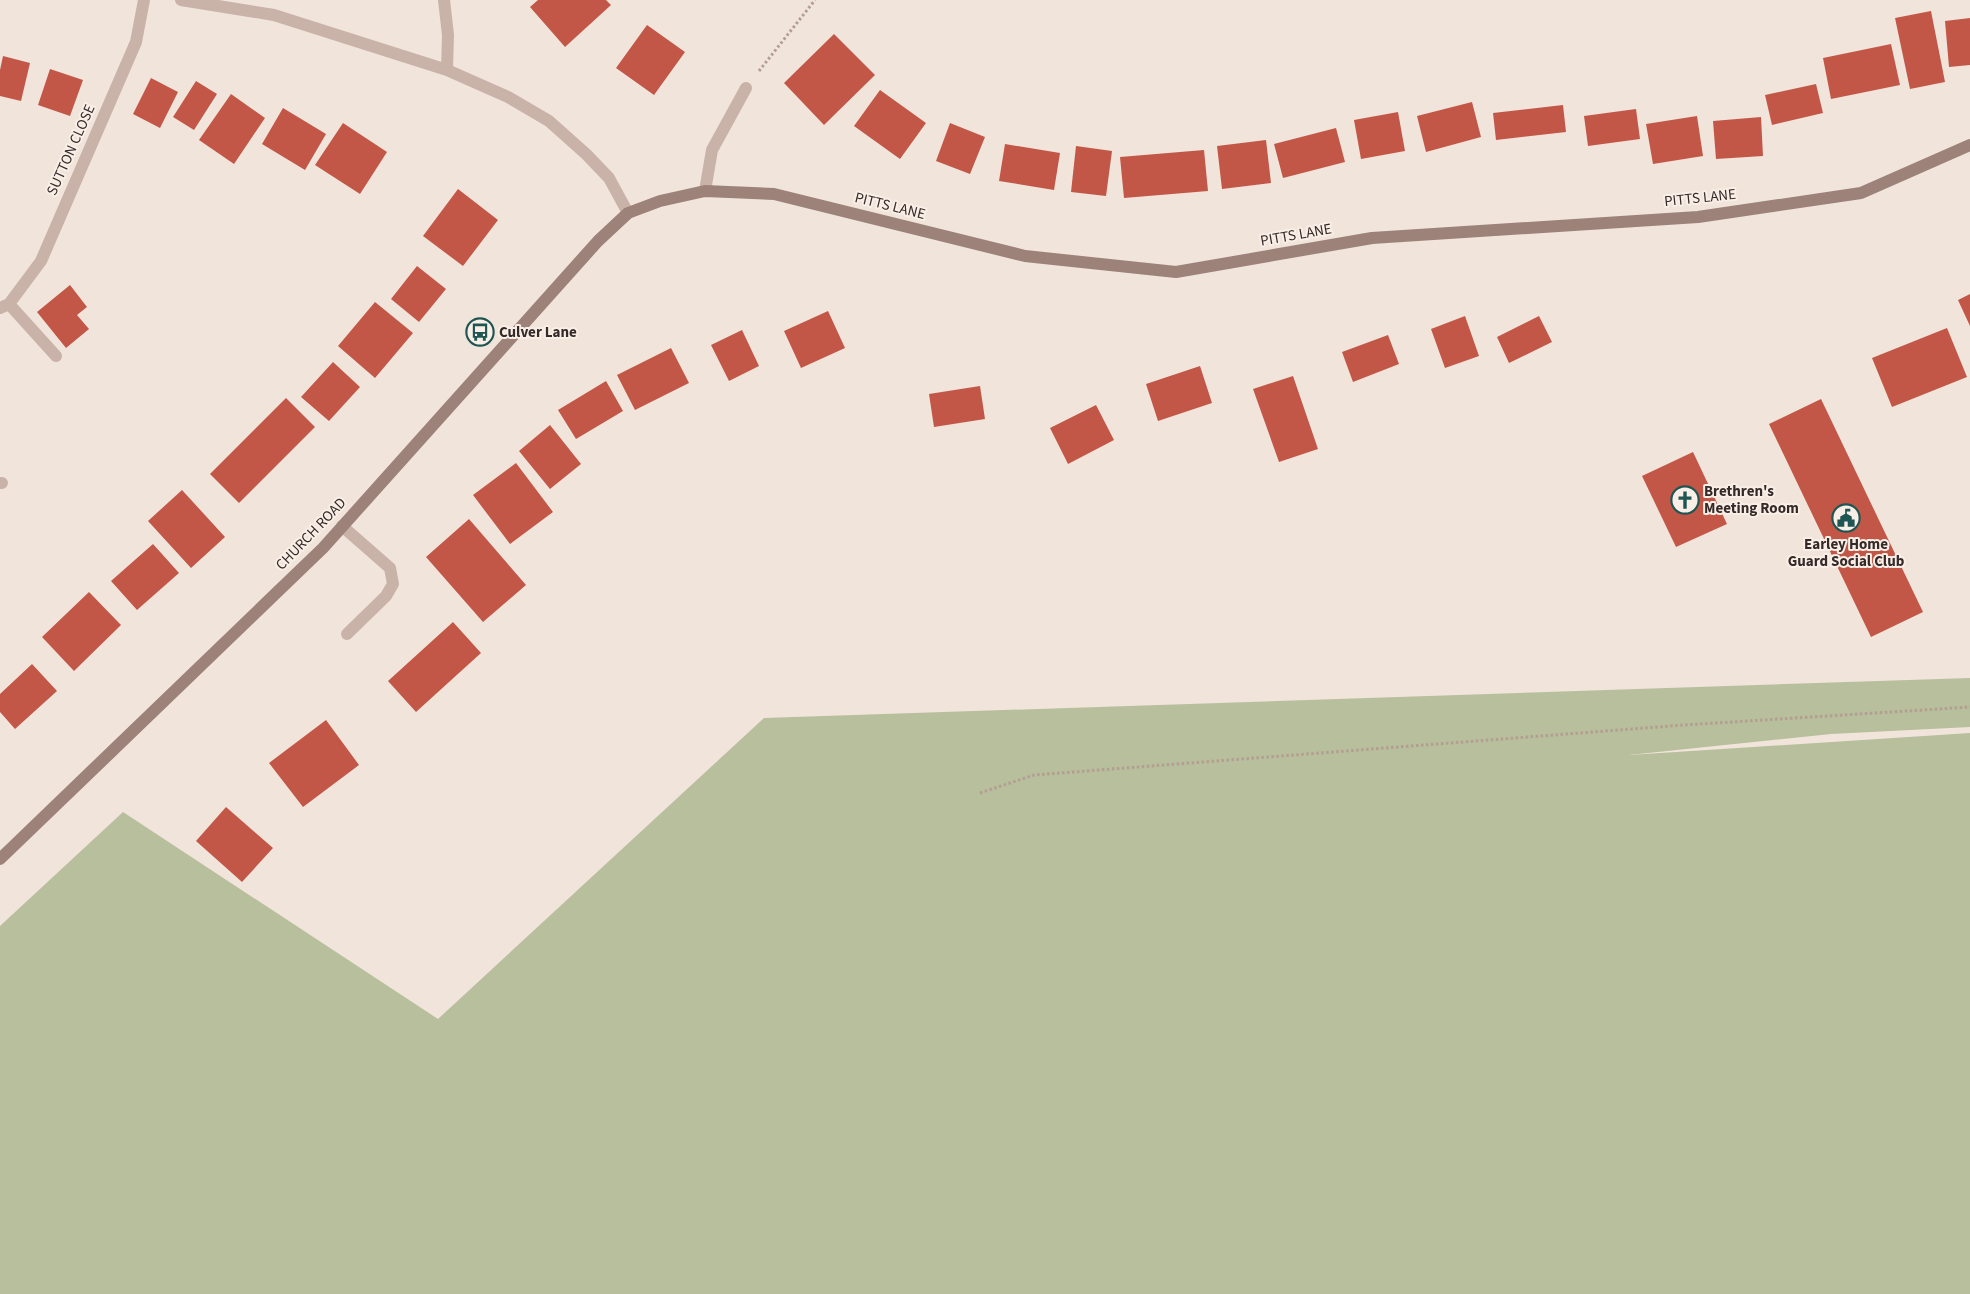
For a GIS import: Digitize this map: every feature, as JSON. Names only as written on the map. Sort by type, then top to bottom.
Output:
[{"type":"main road","name":"PITTS LANE","points":[[628,213],[660,201],[705,191],[774,194],[1025,256],[1176,272],[1372,238],[1698,217],[1861,193],[1970,145]]},
{"type":"main road","name":"CHURCH ROAD","points":[[0,859],[308,562],[598,241],[628,213]]},
{"type":"street","name":"SUTTON CLOSE","points":[[56,356],[5,306],[41,262],[136,42],[144,0]]},
{"type":"street","points":[[181,0],[274,15],[447,70],[508,98],[548,121],[586,154],[608,178],[628,213]]},
{"type":"street","points":[[444,0],[448,35],[447,70]]},
{"type":"street","points":[[705,191],[712,150],[746,88]]},
{"type":"street","points":[[342,526],[390,568],[393,584],[386,596],[347,634]]},
{"type":"path","points":[[746,88],[815,0]]},
{"type":"path","points":[[980,793],[1034,775],[1684,725],[1970,707]]},
{"type":"green space","points":[[1970,678],[1970,727],[1831,734],[1629,755],[1970,733],[1970,1294],[0,1294],[0,926],[123,812],[438,1019],[764,718]]},
{"type":"building","points":[[538,0],[606,0],[611,5],[565,47],[530,7]]},
{"type":"building","points":[[1931,11],[1945,82],[1910,89],[1895,18]]},
{"type":"building","points":[[1970,18],[1970,65],[1949,67],[1945,21]]},
{"type":"building","points":[[647,25],[685,52],[654,95],[616,68]]},
{"type":"building","points":[[834,34],[875,75],[824,125],[784,83]]},
{"type":"building","points":[[1891,44],[1900,85],[1831,99],[1823,58]]},
{"type":"building","points":[[3,56],[30,63],[21,101],[0,96],[0,70]]},
{"type":"building","points":[[50,69],[83,80],[70,116],[38,105]]},
{"type":"building","points":[[151,78],[178,92],[160,128],[133,114]]},
{"type":"building","points":[[196,81],[217,94],[194,130],[173,117]]},
{"type":"building","points":[[1816,84],[1823,113],[1772,125],[1765,95]]},
{"type":"building","points":[[880,90],[926,123],[900,159],[854,126]]},
{"type":"building","points":[[231,94],[265,118],[234,164],[199,140]]},
{"type":"building","points":[[1472,102],[1481,137],[1426,152],[1417,116]]},
{"type":"building","points":[[1563,105],[1566,132],[1496,140],[1493,113]]},
{"type":"building","points":[[283,108],[326,134],[305,170],[262,144]]},
{"type":"building","points":[[1636,109],[1640,139],[1588,146],[1584,116]]},
{"type":"building","points":[[1398,112],[1405,151],[1361,159],[1354,120]]},
{"type":"building","points":[[1697,116],[1703,156],[1653,164],[1646,124]]},
{"type":"building","points":[[1761,117],[1763,156],[1716,159],[1713,121]]},
{"type":"building","points":[[343,123],[387,152],[360,194],[315,165]]},
{"type":"building","points":[[950,123],[985,137],[970,174],[936,161]]},
{"type":"building","points":[[1336,128],[1345,162],[1283,178],[1274,144]]},
{"type":"building","points":[[1266,140],[1271,183],[1222,189],[1217,146]]},
{"type":"building","points":[[1005,144],[1060,153],[1054,190],[999,181]]},
{"type":"building","points":[[1076,146],[1112,151],[1106,196],[1071,192]]},
{"type":"building","points":[[1204,150],[1208,191],[1124,198],[1120,157]]},
{"type":"building","points":[[458,189],[498,220],[463,266],[423,236]]},
{"type":"building","points":[[417,266],[446,289],[419,322],[391,299]]},
{"type":"building","points":[[70,285],[87,307],[77,315],[89,329],[66,348],[37,312]]},
{"type":"building","points":[[1970,294],[1970,326],[1958,300]]},
{"type":"building","points":[[375,302],[413,333],[375,378],[338,346]]},
{"type":"building","points":[[828,311],[845,348],[801,368],[784,331]]},
{"type":"building","points":[[1465,316],[1479,356],[1445,368],[1431,329]]},
{"type":"building","points":[[1539,316],[1552,342],[1509,363],[1497,337]]},
{"type":"building","points":[[1947,328],[1967,377],[1892,407],[1872,358]]},
{"type":"building","points":[[742,330],[759,366],[729,381],[711,345]]},
{"type":"building","points":[[1388,335],[1399,364],[1353,382],[1342,352]]},
{"type":"building","points":[[671,348],[689,383],[635,410],[617,375]]},
{"type":"building","points":[[333,362],[360,387],[329,421],[301,397]]},
{"type":"building","points":[[1200,366],[1212,403],[1158,421],[1146,384]]},
{"type":"building","points":[[1293,376],[1318,449],[1279,462],[1253,389]]},
{"type":"building","points":[[606,381],[623,411],[576,439],[558,410]]},
{"type":"building","points":[[980,386],[985,419],[934,427],[929,394]]},
{"type":"building","points":[[286,398],[315,427],[239,503],[210,474]]},
{"type":"building","name":"Earley Home Guard Social Club","points":[[1821,399],[1923,612],[1871,637],[1769,424]]},
{"type":"building","points":[[1096,405],[1114,440],[1068,464],[1050,428]]},
{"type":"building","points":[[550,425],[581,464],[550,489],[519,451]]},
{"type":"building","name":"Brethren's Meeting Room","points":[[1693,452],[1727,524],[1676,547],[1642,476]]},
{"type":"building","points":[[516,463],[553,512],[510,544],[473,495]]},
{"type":"building","points":[[182,490],[225,537],[191,568],[148,521]]},
{"type":"building","points":[[469,519],[526,585],[483,622],[426,557]]},
{"type":"building","points":[[153,544],[179,573],[137,610],[111,581]]},
{"type":"building","points":[[89,592],[121,625],[74,671],[42,637]]},
{"type":"building","points":[[453,622],[481,653],[416,712],[388,681]]},
{"type":"building","points":[[32,664],[57,691],[15,729],[0,712],[0,694]]},
{"type":"building","points":[[326,720],[359,765],[303,807],[269,763]]},
{"type":"building","points":[[226,807],[273,848],[242,882],[196,841]]},
{"type":"place","name":"Culver Lane","points":[[480,332]]},
{"type":"place","name":"Brethren's Meeting Room","points":[[1685,500]]},
{"type":"place","name":"Earley Home Guard Social Club","points":[[1846,518]]}]
